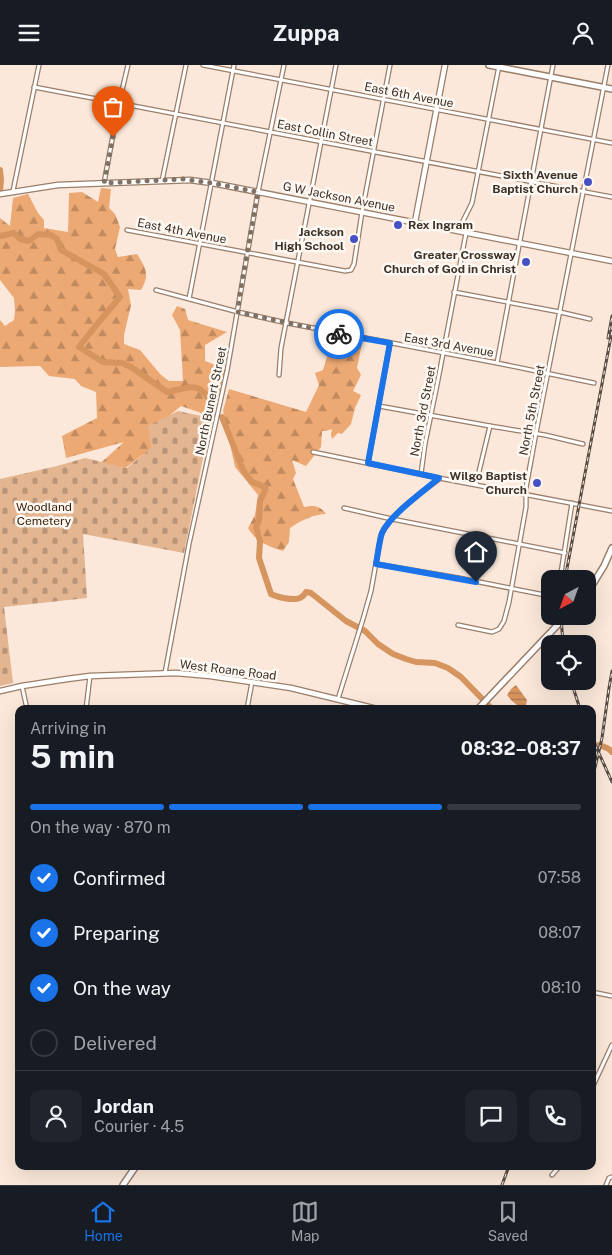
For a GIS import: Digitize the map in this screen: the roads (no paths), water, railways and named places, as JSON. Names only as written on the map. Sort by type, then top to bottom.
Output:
[{"type":"main road","points":[[488,65],[612,89]]},
{"type":"main road","points":[[596,580],[612,548]]},
{"type":"main road","points":[[482,705],[558,625]]},
{"type":"main road","points":[[123,1185],[133,1170]]},
{"type":"street","points":[[13,191],[39,65]]},
{"type":"street","points":[[104,183],[128,65]]},
{"type":"street","points":[[162,181],[186,65]]},
{"type":"street","name":"East 6th Avenue","points":[[204,65],[612,143]]},
{"type":"street","points":[[189,299],[234,65]]},
{"type":"street","name":"North Bunert Street","points":[[165,673],[189,544],[217,419],[238,312],[258,192],[284,65]]},
{"type":"street","points":[[279,375],[281,349],[336,65]]},
{"type":"street","points":[[362,212],[390,65]]},
{"type":"street","points":[[414,222],[445,65]]},
{"type":"street","points":[[497,363],[554,65]]},
{"type":"street","name":"North 5th Street","points":[[458,625],[492,632],[500,629],[504,621],[526,507],[526,488],[536,433],[608,65]]},
{"type":"street","points":[[458,231],[472,203],[499,66]]},
{"type":"street","name":"East Collin Street","points":[[34,87],[612,197]]},
{"type":"street","name":"G W Jackson Avenue","points":[[0,194],[58,185],[184,179],[612,261]]},
{"type":"street","name":"East 4th Avenue","points":[[128,230],[345,271],[351,270],[354,265],[362,212]]},
{"type":"street","name":"North 3rd Street","points":[[421,474],[425,444],[466,233]]},
{"type":"street","name":"East 3rd Avenue","points":[[156,290],[287,323],[594,383]]},
{"type":"street","points":[[454,293],[590,319]]},
{"type":"street","points":[[368,463],[390,343]]},
{"type":"street","points":[[379,406],[536,433],[583,444]]},
{"type":"street","points":[[476,484],[490,426]]},
{"type":"street","points":[[313,452],[612,511]]},
{"type":"street","points":[[338,700],[363,619],[381,535],[392,519],[439,478]]},
{"type":"street","points":[[561,570],[572,503]]},
{"type":"street","points":[[344,508],[564,553]]},
{"type":"street","points":[[376,564],[541,594]]},
{"type":"street","name":"West Roane Road","points":[[0,691],[90,676],[165,673],[194,674],[291,688],[360,705]]},
{"type":"street","points":[[86,705],[90,676]]},
{"type":"street","points":[[248,705],[253,682]]},
{"type":"street","points":[[22,686],[27,705]]},
{"type":"street","points":[[596,993],[612,996]]},
{"type":"street","points":[[596,1078],[611,1048]]},
{"type":"street","points":[[552,1175],[556,1170]]},
{"type":"street","points":[[606,1185],[608,1178],[612,1177]]},
{"type":"waterway","points":[[0,170],[0,191]]},
{"type":"waterway","points":[[0,236],[14,233],[20,239],[29,241],[38,234],[51,235],[57,239],[61,250],[104,274],[120,297],[79,347],[103,362],[122,363],[131,367],[167,392],[192,387],[197,388],[206,394],[217,410]]},
{"type":"waterway","points":[[222,417],[243,470],[252,482],[265,487],[260,501],[259,521],[256,527],[260,541],[259,558],[271,594],[293,599],[300,598],[306,592],[311,593],[346,621],[365,631],[378,644],[393,654],[416,662],[435,663],[448,668],[461,677],[488,705]]},
{"type":"waterway","points":[[596,745],[608,748],[612,752]]},
{"type":"railway","points":[[608,338],[612,316]]},
{"type":"railway","points":[[567,570],[612,331]]},
{"type":"railway","points":[[562,625],[562,635]]},
{"type":"railway","points":[[596,763],[602,738],[612,671]]},
{"type":"railway","points":[[574,690],[579,705]]},
{"type":"railway","points":[[596,747],[612,782]]},
{"type":"railway","points":[[502,1185],[508,1170]]},
{"type":"place","name":"Sixth Avenue Baptist Church","points":[[588,182]]},
{"type":"place","name":"Rex Ingram","points":[[398,225]]},
{"type":"place","name":"Jackson High School","points":[[354,239]]},
{"type":"place","name":"Greater Crossway Church of God in Christ","points":[[526,262]]},
{"type":"place","name":"Wilgo Baptist Church","points":[[537,483]]},
{"type":"park label","name":"Woodland Cemetery","points":[[44,514]]}]
